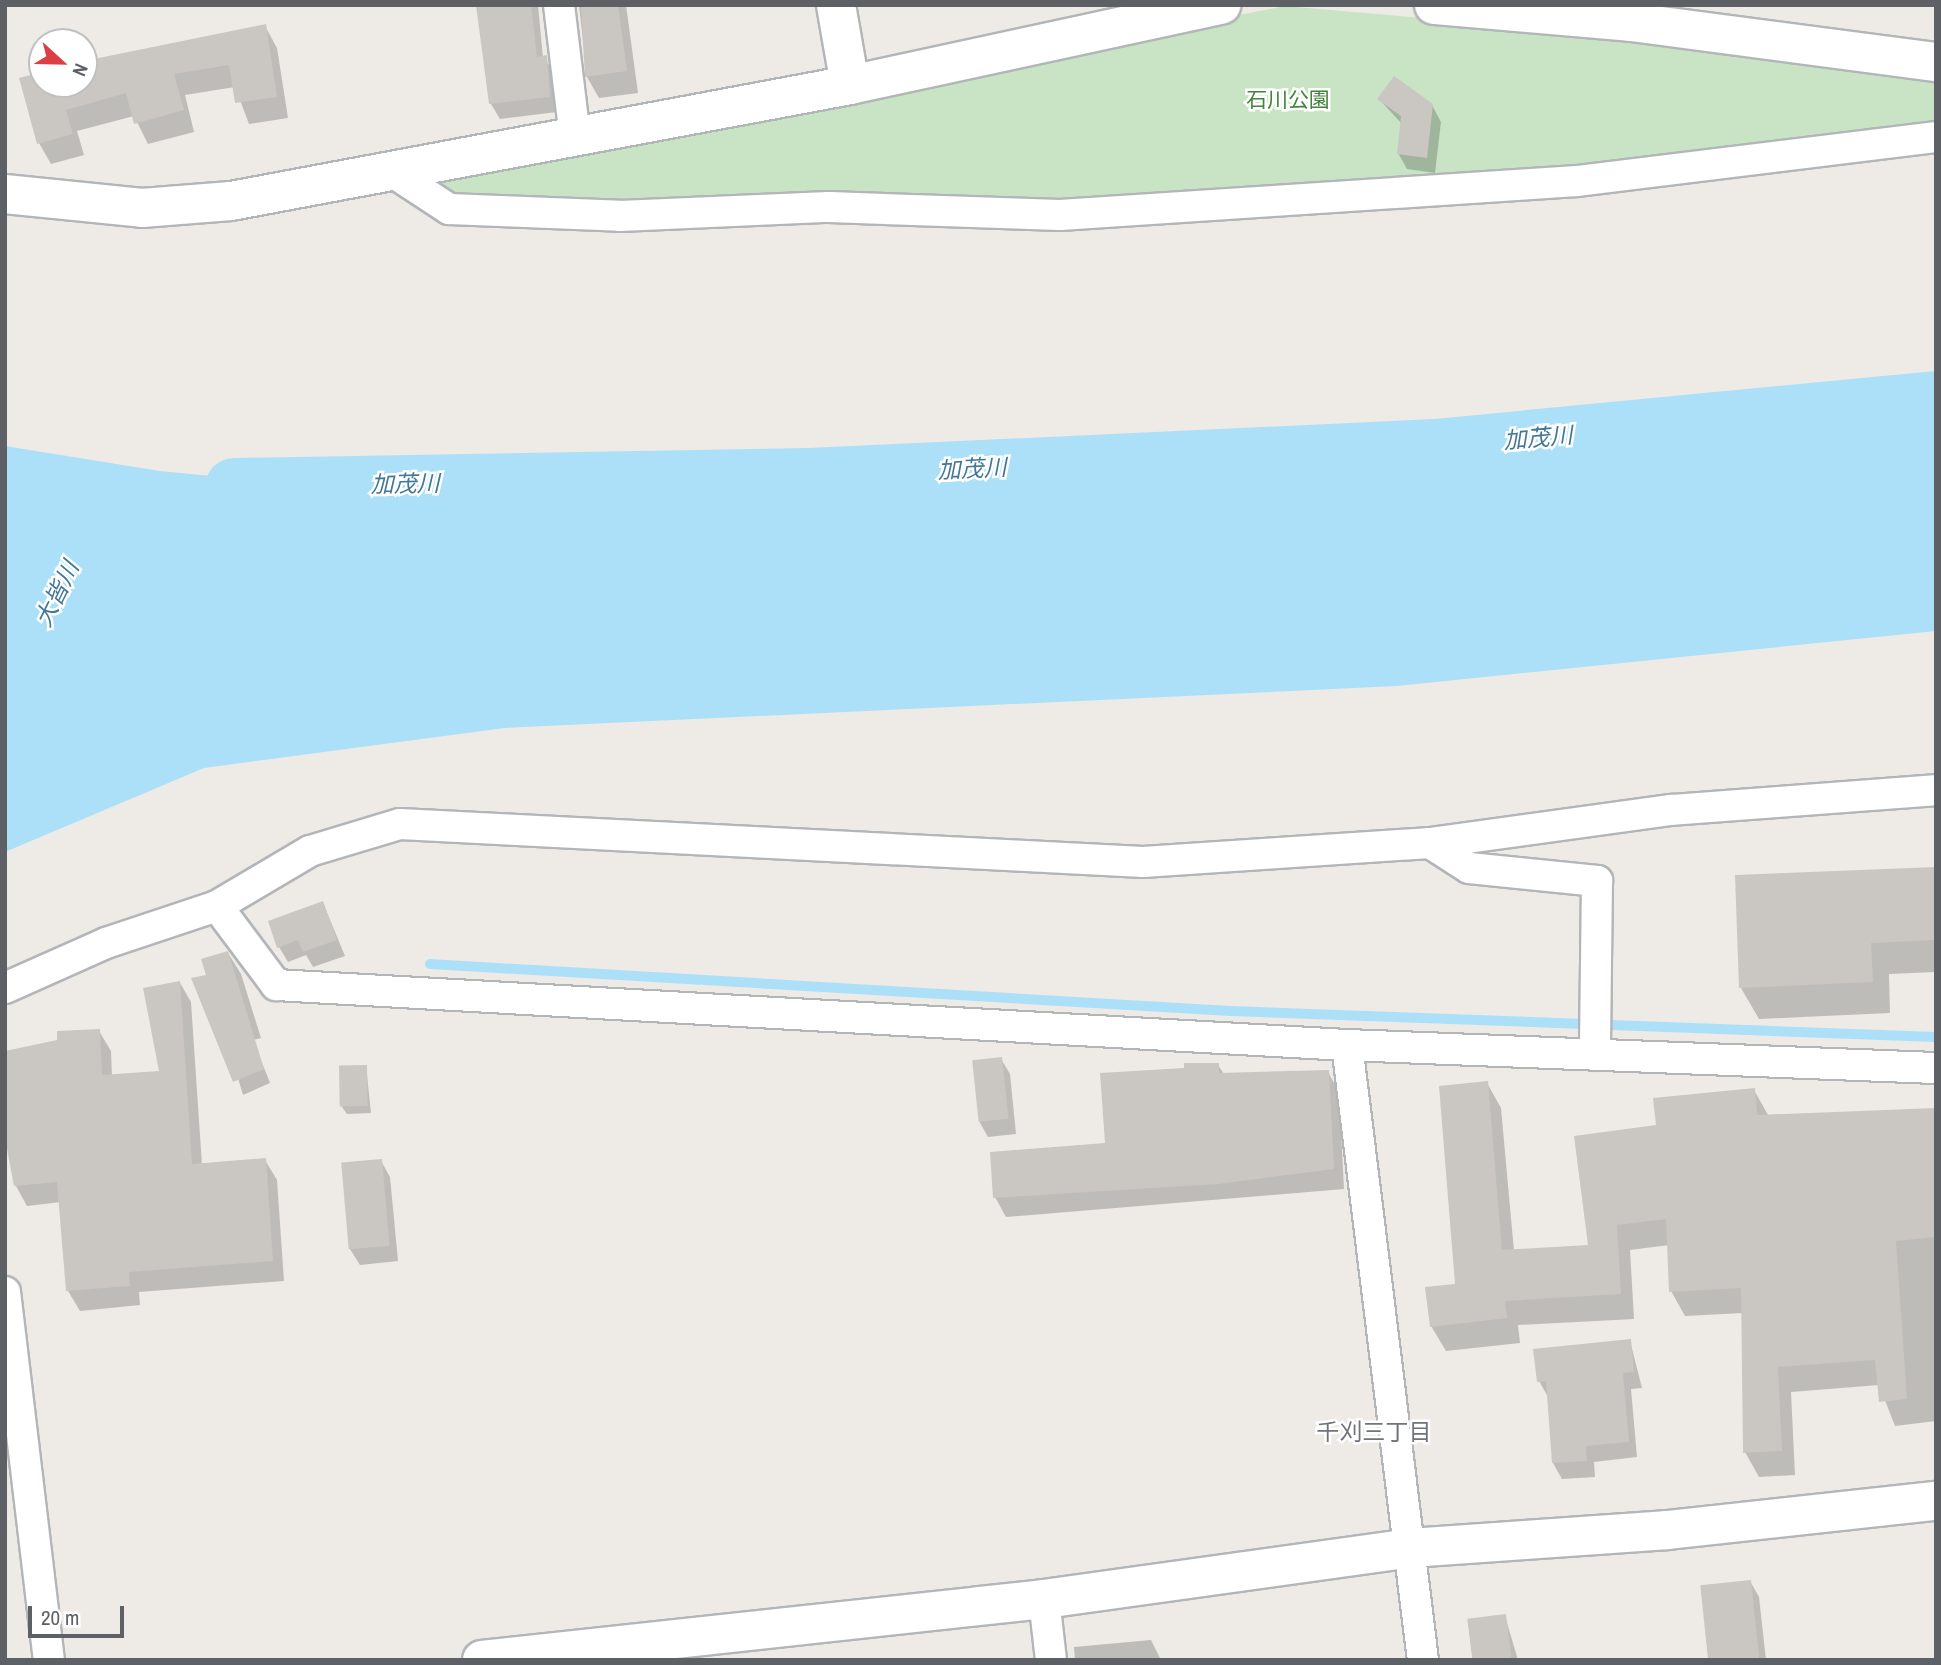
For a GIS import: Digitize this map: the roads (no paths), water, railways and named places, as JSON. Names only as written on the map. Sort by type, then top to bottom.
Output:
[{"type":"street","points":[[559,5],[575,138]]},
{"type":"street","points":[[836,5],[850,85]]},
{"type":"street","points":[[5,194],[142,208],[231,201],[394,173],[850,85],[1221,5]]},
{"type":"street","points":[[1434,5],[1631,22],[1936,62]]},
{"type":"street","points":[[394,173],[449,209],[620,216],[829,207],[1060,215],[1577,181],[1936,137]]},
{"type":"street","points":[[5,988],[106,943],[217,906],[310,851],[400,824],[1143,862],[1430,843],[1671,810],[1936,790]]},
{"type":"street","points":[[1430,843],[1469,868],[1597,881],[1595,1055]]},
{"type":"street","points":[[217,906],[276,985],[1347,1045],[1936,1068]]},
{"type":"street","points":[[1347,1045],[1423,1660]]},
{"type":"street","points":[[5,1292],[49,1660]]},
{"type":"street","points":[[482,1660],[1044,1599],[1411,1548],[1667,1530],[1936,1501]]},
{"type":"street","points":[[1044,1599],[1051,1660]]},
{"type":"water","name":"大皆川","points":[[1936,401],[1936,631],[1397,686],[505,728],[204,768],[5,852],[5,446],[160,471],[480,502],[1427,472]]},
{"type":"waterway","name":"加茂川","points":[[234,487],[809,477],[1435,448],[1936,400]]},
{"type":"waterway","points":[[430,964],[1231,1011],[1936,1037]]},
{"type":"district","name":"千刈三丁目","points":[[1374,1432]]},
{"type":"park label","name":"石川公園","points":[[1288,100]]}]
